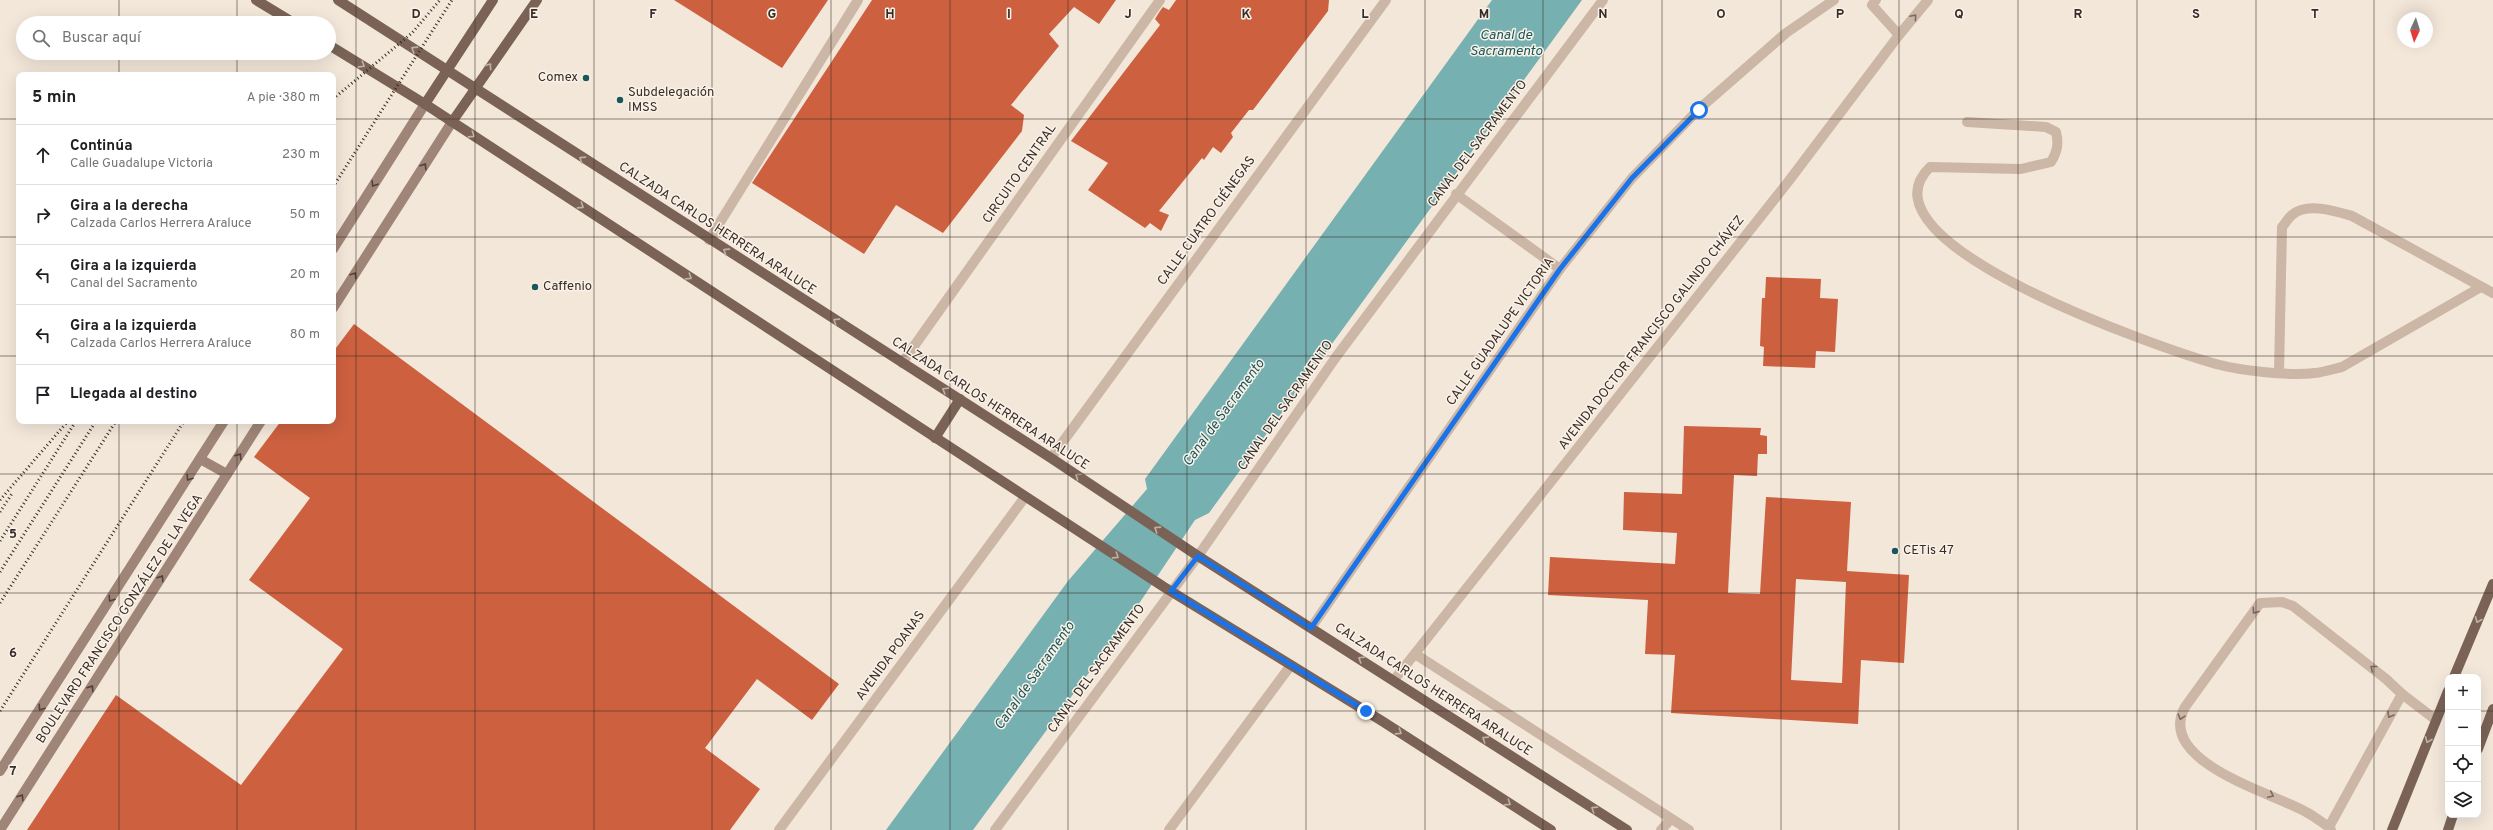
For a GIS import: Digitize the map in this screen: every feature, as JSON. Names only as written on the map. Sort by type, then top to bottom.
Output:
[{"type":"main road","points":[[256,0],[282,16]]},
{"type":"main road","name":"CALZADA CARLOS HERRERA ARALUCE","points":[[338,0],[709,240],[960,399],[1194,553],[1627,830]]},
{"type":"main road","points":[[336,245],[493,0]]},
{"type":"main road","points":[[336,303],[473,88],[537,0]]},
{"type":"main road","points":[[336,49],[425,104],[1167,589],[1382,721],[1551,830]]},
{"type":"main road","points":[[935,438],[960,399]]},
{"type":"main road","name":"BOULEVARD FRANCISCO GONZÁLEZ DE LA VEGA","points":[[0,771],[222,424]]},
{"type":"main road","name":"BOULEVARD FRANCISCO GONZÁLEZ DE LA VEGA","points":[[0,830],[259,424]]},
{"type":"main road","points":[[200,459],[227,474]]},
{"type":"main road","points":[[2455,674],[2493,584]]},
{"type":"main road","points":[[2392,830],[2445,698]]},
{"type":"main road","points":[[2479,746],[2493,709]]},
{"type":"main road","points":[[2448,830],[2452,818]]},
{"type":"street","points":[[709,240],[858,0]]},
{"type":"street","name":"CIRCUITO CENTRAL","points":[[902,363],[1160,0]]},
{"type":"street","name":"CALLE CUATRO CIÉNEGAS","points":[[1051,458],[1386,0]]},
{"type":"street","name":"CANAL DEL SACRAMENTO","points":[[995,830],[1167,589],[1336,357],[1456,194],[1603,0]]},
{"type":"street","name":"CALLE GUADALUPE VICTORIA","points":[[1311,628],[1560,269],[1632,178],[1699,110],[1786,33],[1834,0]]},
{"type":"street","name":"AVENIDA DOCTOR FRANCISCO GALINDO CHÁVEZ","points":[[1394,680],[1788,182],[1899,35],[1928,0]]},
{"type":"street","points":[[1872,2],[1899,35]]},
{"type":"street","points":[[1968,122],[2046,127],[2056,132],[2059,142],[2051,162],[2040,166],[2021,169],[1941,166],[1930,167],[1923,174],[1918,184],[1917,204],[1926,221],[1965,253],[2000,277],[2090,319],[2217,364],[2279,373],[2316,373],[2342,367],[2482,287]]},
{"type":"street","points":[[1456,194],[1560,269]]},
{"type":"street","points":[[2279,373],[2282,227],[2292,215],[2304,209],[2329,210],[2352,216],[2493,293]]},
{"type":"street","name":"AVENIDA POANAS","points":[[779,830],[1025,497]]},
{"type":"street","points":[[2402,694],[2330,829],[2306,812],[2206,765],[2184,742],[2179,727],[2182,712],[2260,603],[2282,602],[2293,606],[2436,720]]},
{"type":"street","points":[[1415,654],[1689,830]]},
{"type":"street","points":[[1169,830],[1291,665]]},
{"type":"street","points":[[1661,830],[1672,819]]},
{"type":"water","name":"Canal de Sacramento","points":[[1492,0],[1582,0],[1209,513],[1195,520],[1130,617],[973,830],[886,830],[1068,581],[1147,489],[1145,479]]},
{"type":"building","points":[[674,0],[828,0],[782,68]]},
{"type":"building","points":[[872,0],[1116,0],[1099,24],[1074,7],[1049,34],[1059,46],[1011,105],[1024,115],[1022,131],[943,233],[896,205],[864,254],[752,183]]},
{"type":"building","points":[[1176,0],[1329,0],[1328,11],[1253,110],[1249,110],[1231,133],[1233,137],[1221,153],[1213,147],[1204,160],[1202,158],[1159,211],[1169,215],[1161,231],[1150,223],[1145,228],[1088,190],[1108,163],[1071,141],[1160,25],[1155,19],[1160,11],[1163,7],[1169,10]]},
{"type":"building","points":[[1766,277],[1821,279],[1820,298],[1838,299],[1835,352],[1816,351],[1815,368],[1763,366],[1764,347],[1760,346],[1762,298],[1765,298]]},
{"type":"building","points":[[354,324],[839,684],[812,720],[757,679],[705,748],[760,789],[730,830],[27,830],[116,695],[241,785],[343,649],[249,580],[310,498],[254,457],[279,424],[336,424],[336,348]]},
{"type":"building","points":[[1684,426],[1761,428],[1760,435],[1767,436],[1767,454],[1758,454],[1757,476],[1734,475],[1728,593],[1760,594],[1766,497],[1851,502],[1847,571],[1909,575],[1904,663],[1861,660],[1858,724],[1671,713],[1675,655],[1645,654],[1648,600],[1548,595],[1550,557],[1675,564],[1677,533],[1623,530],[1624,492],[1682,494]],"holes":[[[1796,579],[1846,582],[1842,683],[1791,680]]]},
{"type":"railway","points":[[336,96],[412,33],[440,0]]},
{"type":"railway","points":[[336,182],[452,0]]},
{"type":"railway","points":[[0,500],[65,424]]},
{"type":"railway","points":[[0,541],[74,424]]},
{"type":"railway","points":[[0,572],[94,424]]},
{"type":"railway","points":[[0,603],[114,424]]},
{"type":"railway","points":[[0,711],[182,424]]},
{"type":"railway","points":[[0,512],[13,492]]},
{"type":"place","name":"Comex","points":[[586,78]]},
{"type":"place","name":"Subdelegación IMSS","points":[[620,100]]},
{"type":"place","name":"Caffenio","points":[[535,287]]},
{"type":"place","name":"CETis 47","points":[[1895,551]]},
{"type":"route","points":[[1366,711],[1171,591],[1198,556],[1311,628],[1560,269],[1632,178],[1699,110]]}]
